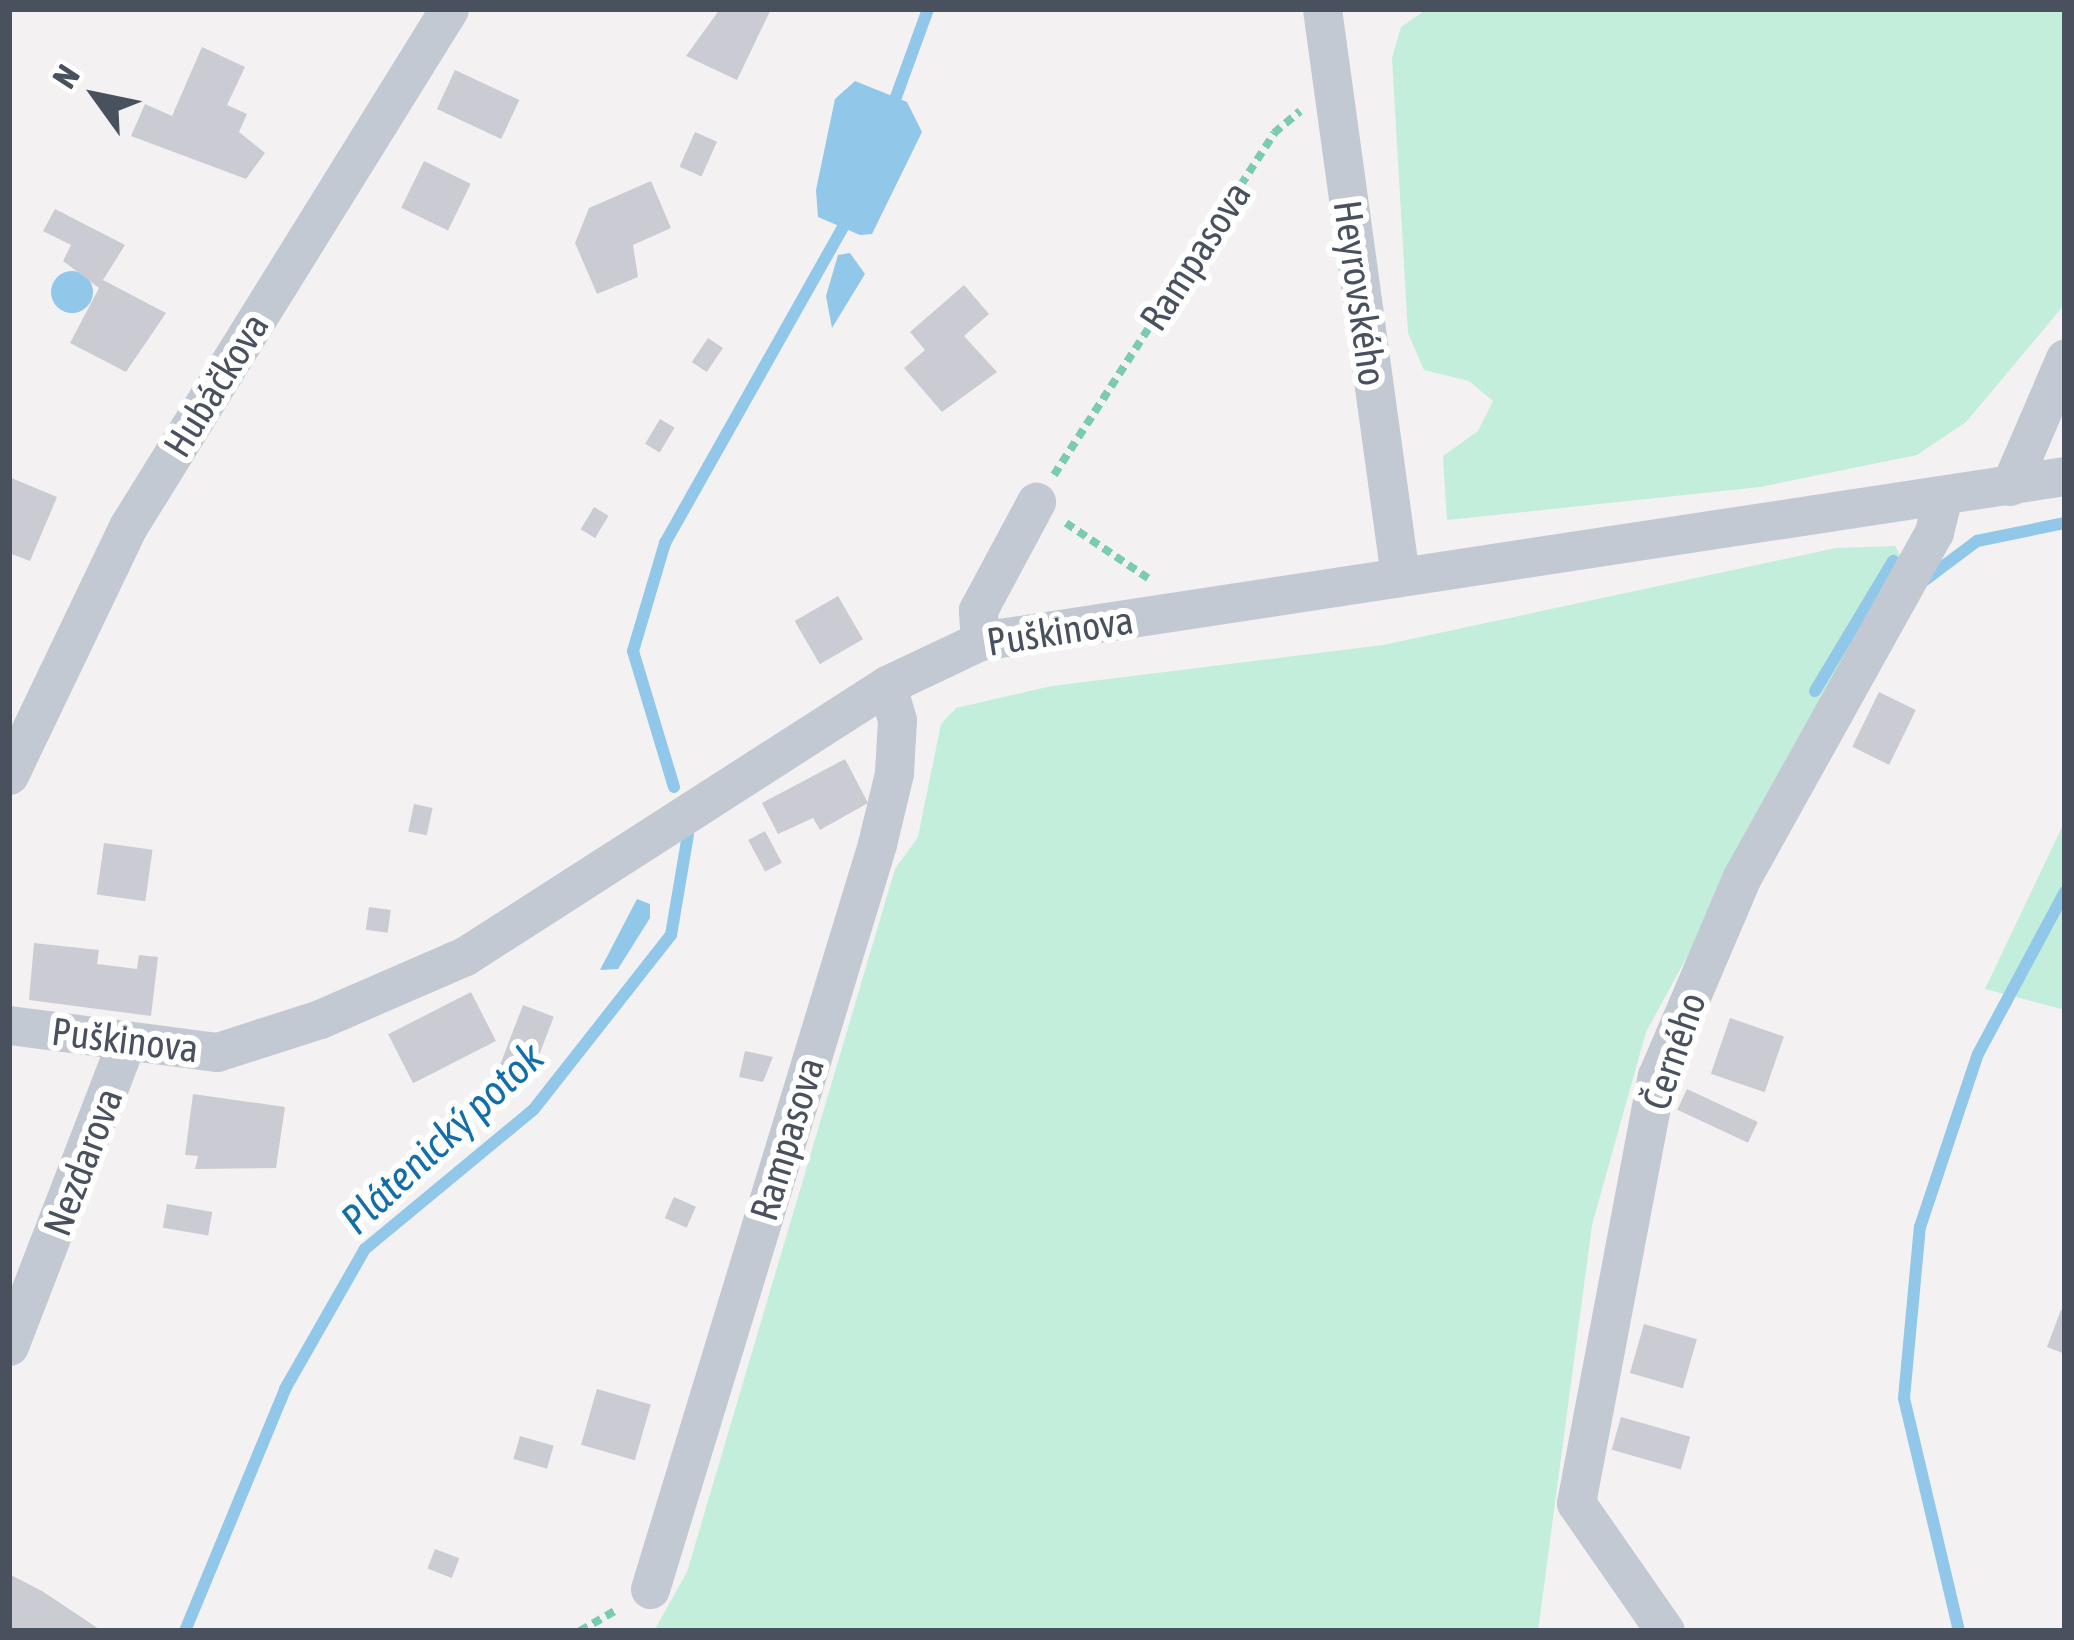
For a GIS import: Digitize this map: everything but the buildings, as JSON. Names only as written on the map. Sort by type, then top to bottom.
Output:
[{"type":"street","name":"Hubáčkova","points":[[9,776],[129,525],[449,9]]},
{"type":"street","name":"Heyrovského","points":[[1322,9],[1400,576]]},
{"type":"street","points":[[2010,486],[2065,358]]},
{"type":"street","name":"Puškinova","points":[[9,1025],[217,1052],[465,956],[887,685],[980,640],[2065,476]]},
{"type":"street","name":"Černého","points":[[1665,1631],[1576,1503],[1657,1076],[1742,877],[1934,532],[1943,496]]},
{"type":"street","points":[[980,640],[978,610],[1036,502]]},
{"type":"street","name":"Rampasova","points":[[650,1589],[877,844],[894,773],[897,720],[887,685]]},
{"type":"street","name":"Nezdarova","points":[[9,1346],[126,1043]]},
{"type":"path","name":"Rampasova","points":[[1036,502],[1274,133],[1331,83]]},
{"type":"path","points":[[1036,502],[1184,612]]},
{"type":"green space","points":[[1427,9],[2065,9],[2065,304],[1966,422],[1917,455],[1760,487],[1447,520],[1443,456],[1478,431],[1493,401],[1469,381],[1424,370],[1408,333],[1392,58],[1401,27]]},
{"type":"green space","points":[[1895,546],[1903,561],[1646,1032],[1592,1225],[1538,1631],[654,1631],[687,1572],[895,869],[918,837],[941,724],[956,708],[1052,686],[1383,645],[1836,548]]},
{"type":"green space","points":[[2065,821],[2065,1010],[1985,989]]},
{"type":"water","points":[[855,81],[907,102],[922,132],[872,234],[860,235],[818,217],[816,190],[835,99]]},
{"type":"water","points":[[850,253],[865,274],[832,328],[826,296],[838,255]]},
{"type":"water","points":[[72,271],[87,277],[93,292],[87,307],[72,313],[57,307],[51,292],[57,277]]},
{"type":"water","points":[[637,899],[650,904],[650,918],[618,969],[600,970]]},
{"type":"waterway","name":"Plátenický potok","points":[[892,108],[928,9]]},
{"type":"waterway","name":"Plátenický potok","points":[[674,787],[633,651],[665,543],[849,217]]},
{"type":"waterway","points":[[1925,580],[1977,541],[2065,523]]},
{"type":"waterway","points":[[1815,691],[1893,561]]},
{"type":"waterway","name":"Plátenický potok","points":[[185,1631],[285,1389],[365,1249],[534,1109],[671,935],[688,834]]},
{"type":"waterway","points":[[1959,1631],[1904,1398],[1920,1227],[1978,1054],[2065,892]]}]
